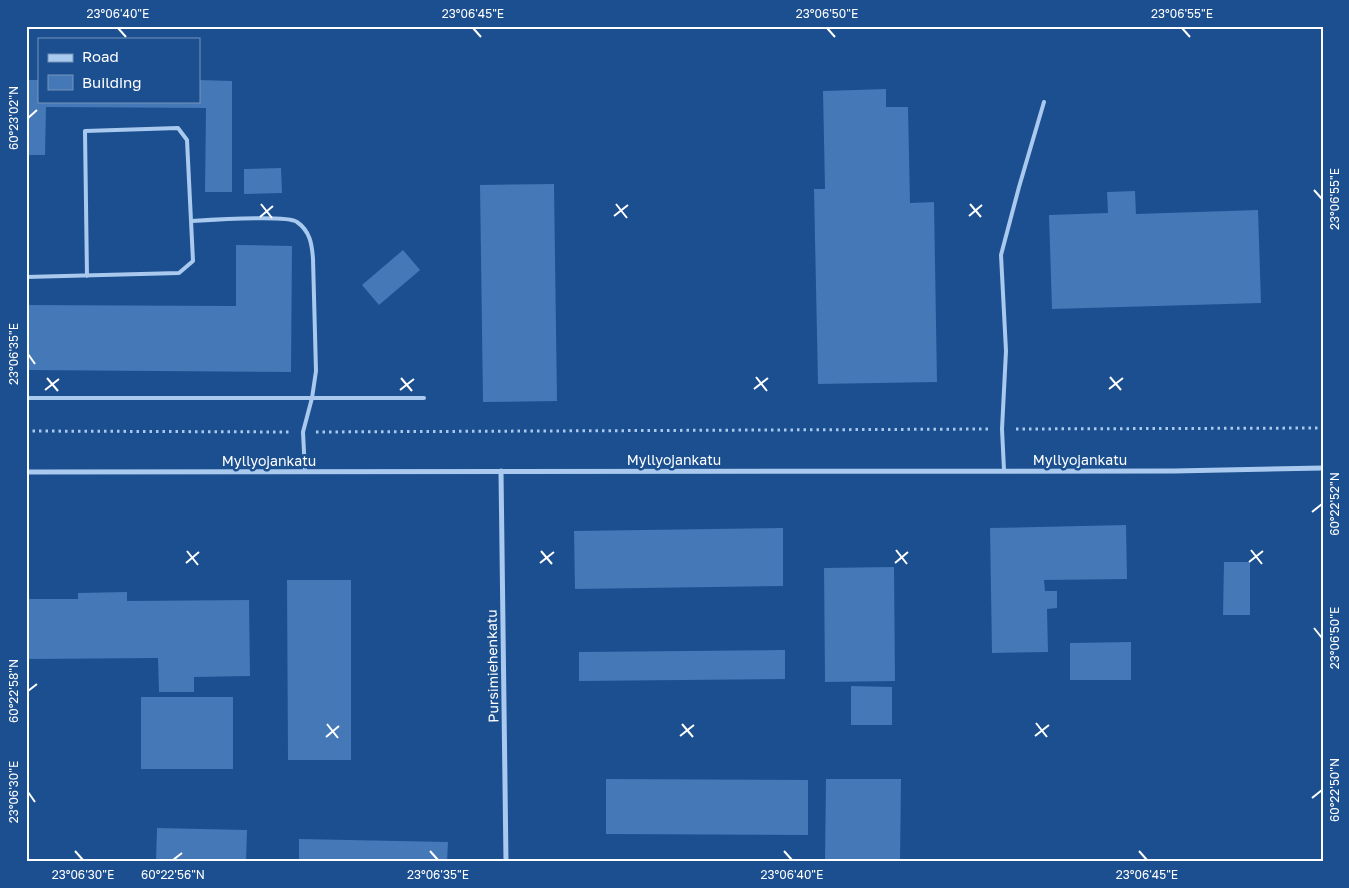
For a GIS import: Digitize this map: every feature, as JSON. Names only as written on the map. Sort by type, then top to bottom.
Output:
[{"type":"street","name":"Myllyojankatu","points":[[26,472],[1174,471],[1323,468]]},
{"type":"street","name":"Pursimiehenkatu","points":[[500,471],[506,862]]},
{"type":"lane","points":[[1004,470],[1002,429],[1006,351],[1001,255],[1044,102]]},
{"type":"lane","points":[[26,277],[87,276],[179,273],[193,261],[187,140],[178,128],[84,131],[87,276]]},
{"type":"lane","points":[[192,221],[272,218],[295,220],[306,230],[312,244],[316,371],[312,398],[303,432],[305,472]]},
{"type":"lane","points":[[26,398],[424,398]]},
{"type":"path","points":[[26,431],[303,432],[1323,428]]},
{"type":"building","points":[[26,80],[38,80],[38,102],[200,102],[200,80],[232,81],[232,192],[205,192],[206,108],[46,107],[45,155],[26,155]]},
{"type":"building","points":[[886,89],[886,107],[908,107],[910,203],[934,202],[937,382],[818,384],[814,189],[825,189],[823,91]]},
{"type":"building","points":[[281,168],[282,193],[244,194],[244,169]]},
{"type":"building","points":[[554,184],[557,401],[483,402],[480,185]]},
{"type":"building","points":[[1135,191],[1136,214],[1258,210],[1261,303],[1052,309],[1049,215],[1108,213],[1107,192]]},
{"type":"building","points":[[236,245],[292,246],[291,372],[26,370],[26,305],[236,306]]},
{"type":"building","points":[[403,250],[420,270],[379,305],[362,285]]},
{"type":"building","points":[[1126,525],[1127,579],[1044,580],[1045,591],[1057,591],[1057,608],[1047,609],[1048,652],[992,653],[990,528]]},
{"type":"building","points":[[783,528],[783,586],[575,589],[574,531]]},
{"type":"building","points":[[1224,562],[1250,562],[1250,615],[1223,615]]},
{"type":"building","points":[[894,567],[895,681],[825,682],[824,568]]},
{"type":"building","points":[[287,580],[351,580],[351,760],[288,760]]},
{"type":"building","points":[[127,592],[127,601],[249,600],[250,676],[194,677],[194,692],[159,692],[158,658],[29,659],[29,599],[78,599],[78,593]]},
{"type":"building","points":[[1131,642],[1131,680],[1070,680],[1070,643]]},
{"type":"building","points":[[785,650],[785,679],[579,681],[579,652]]},
{"type":"building","points":[[851,686],[892,687],[892,725],[851,725]]},
{"type":"building","points":[[141,697],[233,697],[233,769],[141,769]]},
{"type":"building","points":[[606,779],[808,780],[808,835],[606,834]]},
{"type":"building","points":[[826,779],[901,779],[900,862],[825,862]]},
{"type":"building","points":[[157,828],[247,830],[246,862],[156,862]]},
{"type":"building","points":[[299,839],[448,842],[447,862],[299,862]]}]
